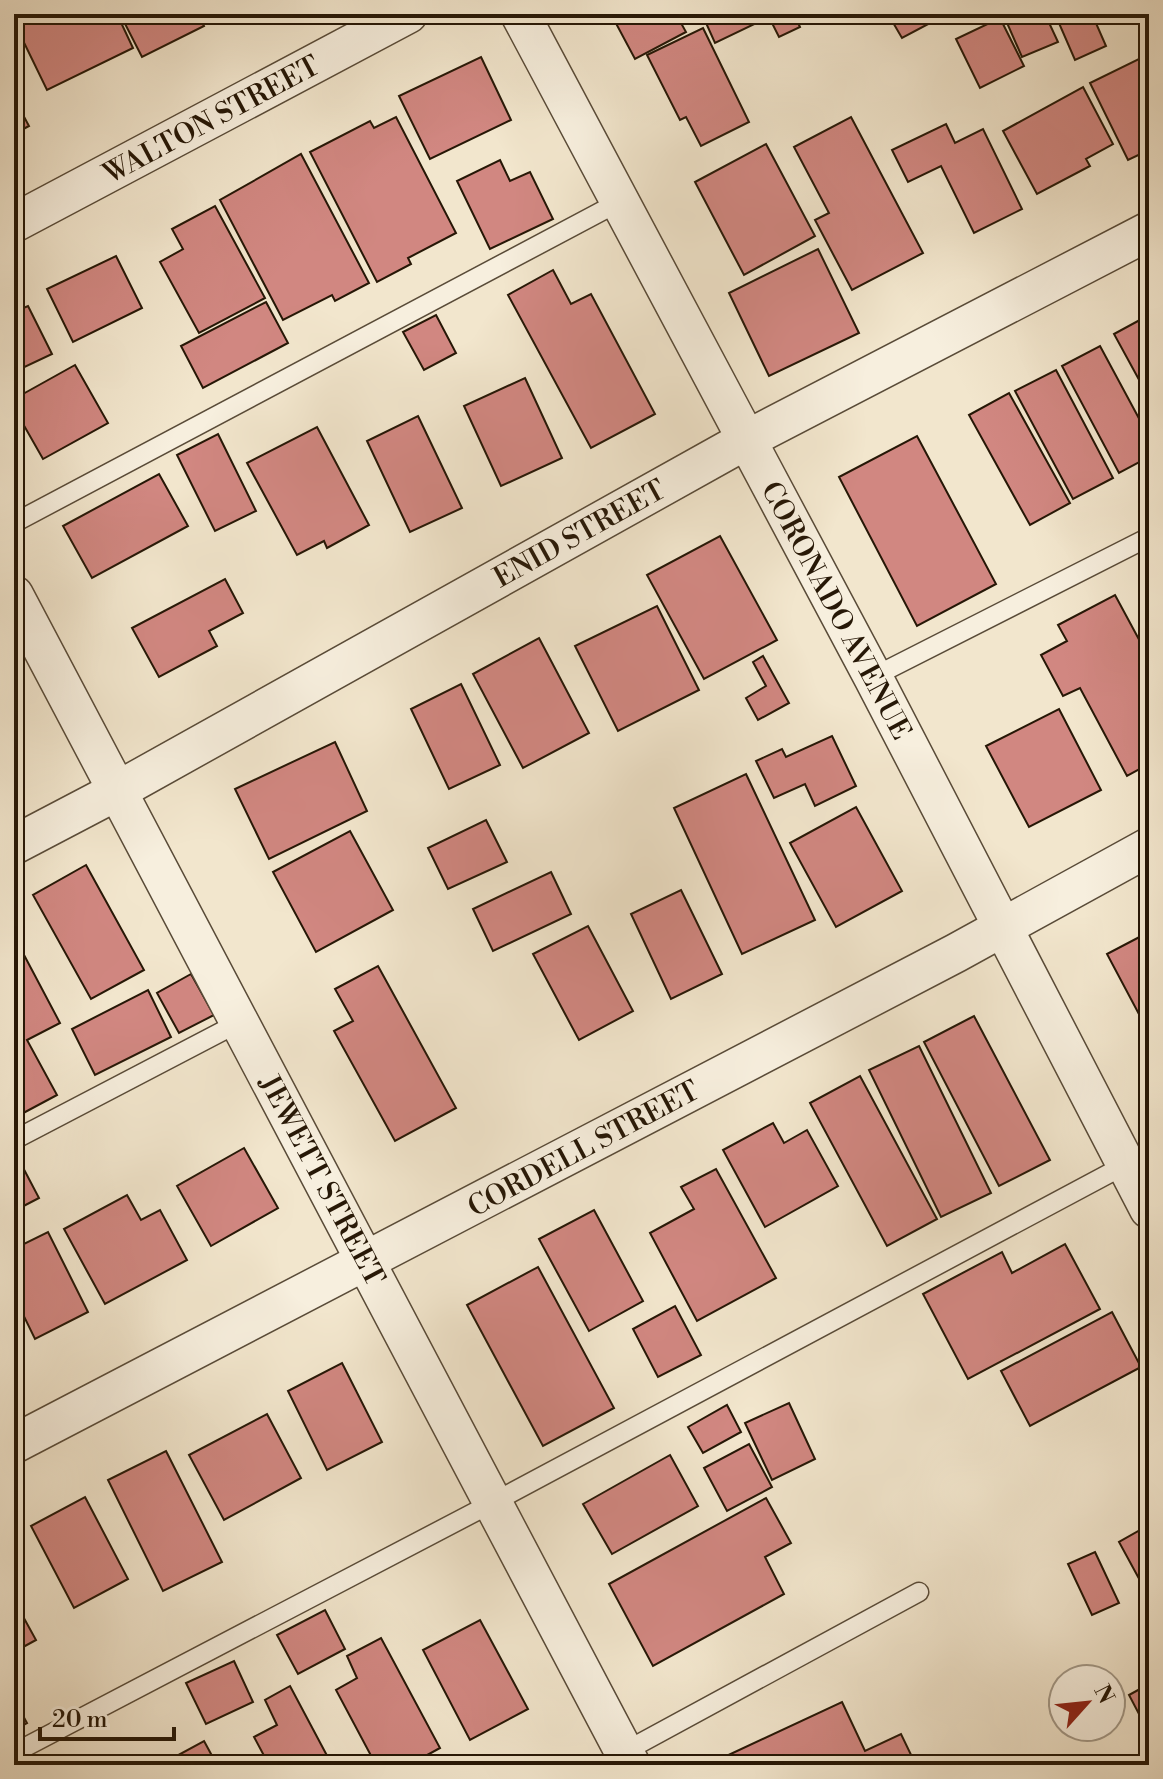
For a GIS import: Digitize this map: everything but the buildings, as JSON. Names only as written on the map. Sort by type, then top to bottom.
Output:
[{"type":"street","name":"WALTON STREET","points":[[14,223],[408,14]]},
{"type":"street","name":"CORONADO AVENUE","points":[[520,14],[873,677],[1149,1209]]},
{"type":"street","name":"ENID STREET","points":[[14,845],[117,791],[746,440],[1149,231]]},
{"type":"street","name":"JEWETT STREET","points":[[14,595],[494,1502],[618,1761]]},
{"type":"street","name":"CORDELL STREET","points":[[14,1444],[1002,928],[1149,847]]},
{"type":"lane","points":[[14,523],[619,202]]},
{"type":"lane","points":[[873,677],[1149,537]]},
{"type":"lane","points":[[14,1140],[240,1022]]},
{"type":"lane","points":[[14,1753],[494,1502],[1125,1165]]},
{"type":"lane","points":[[618,1761],[919,1592]]}]
